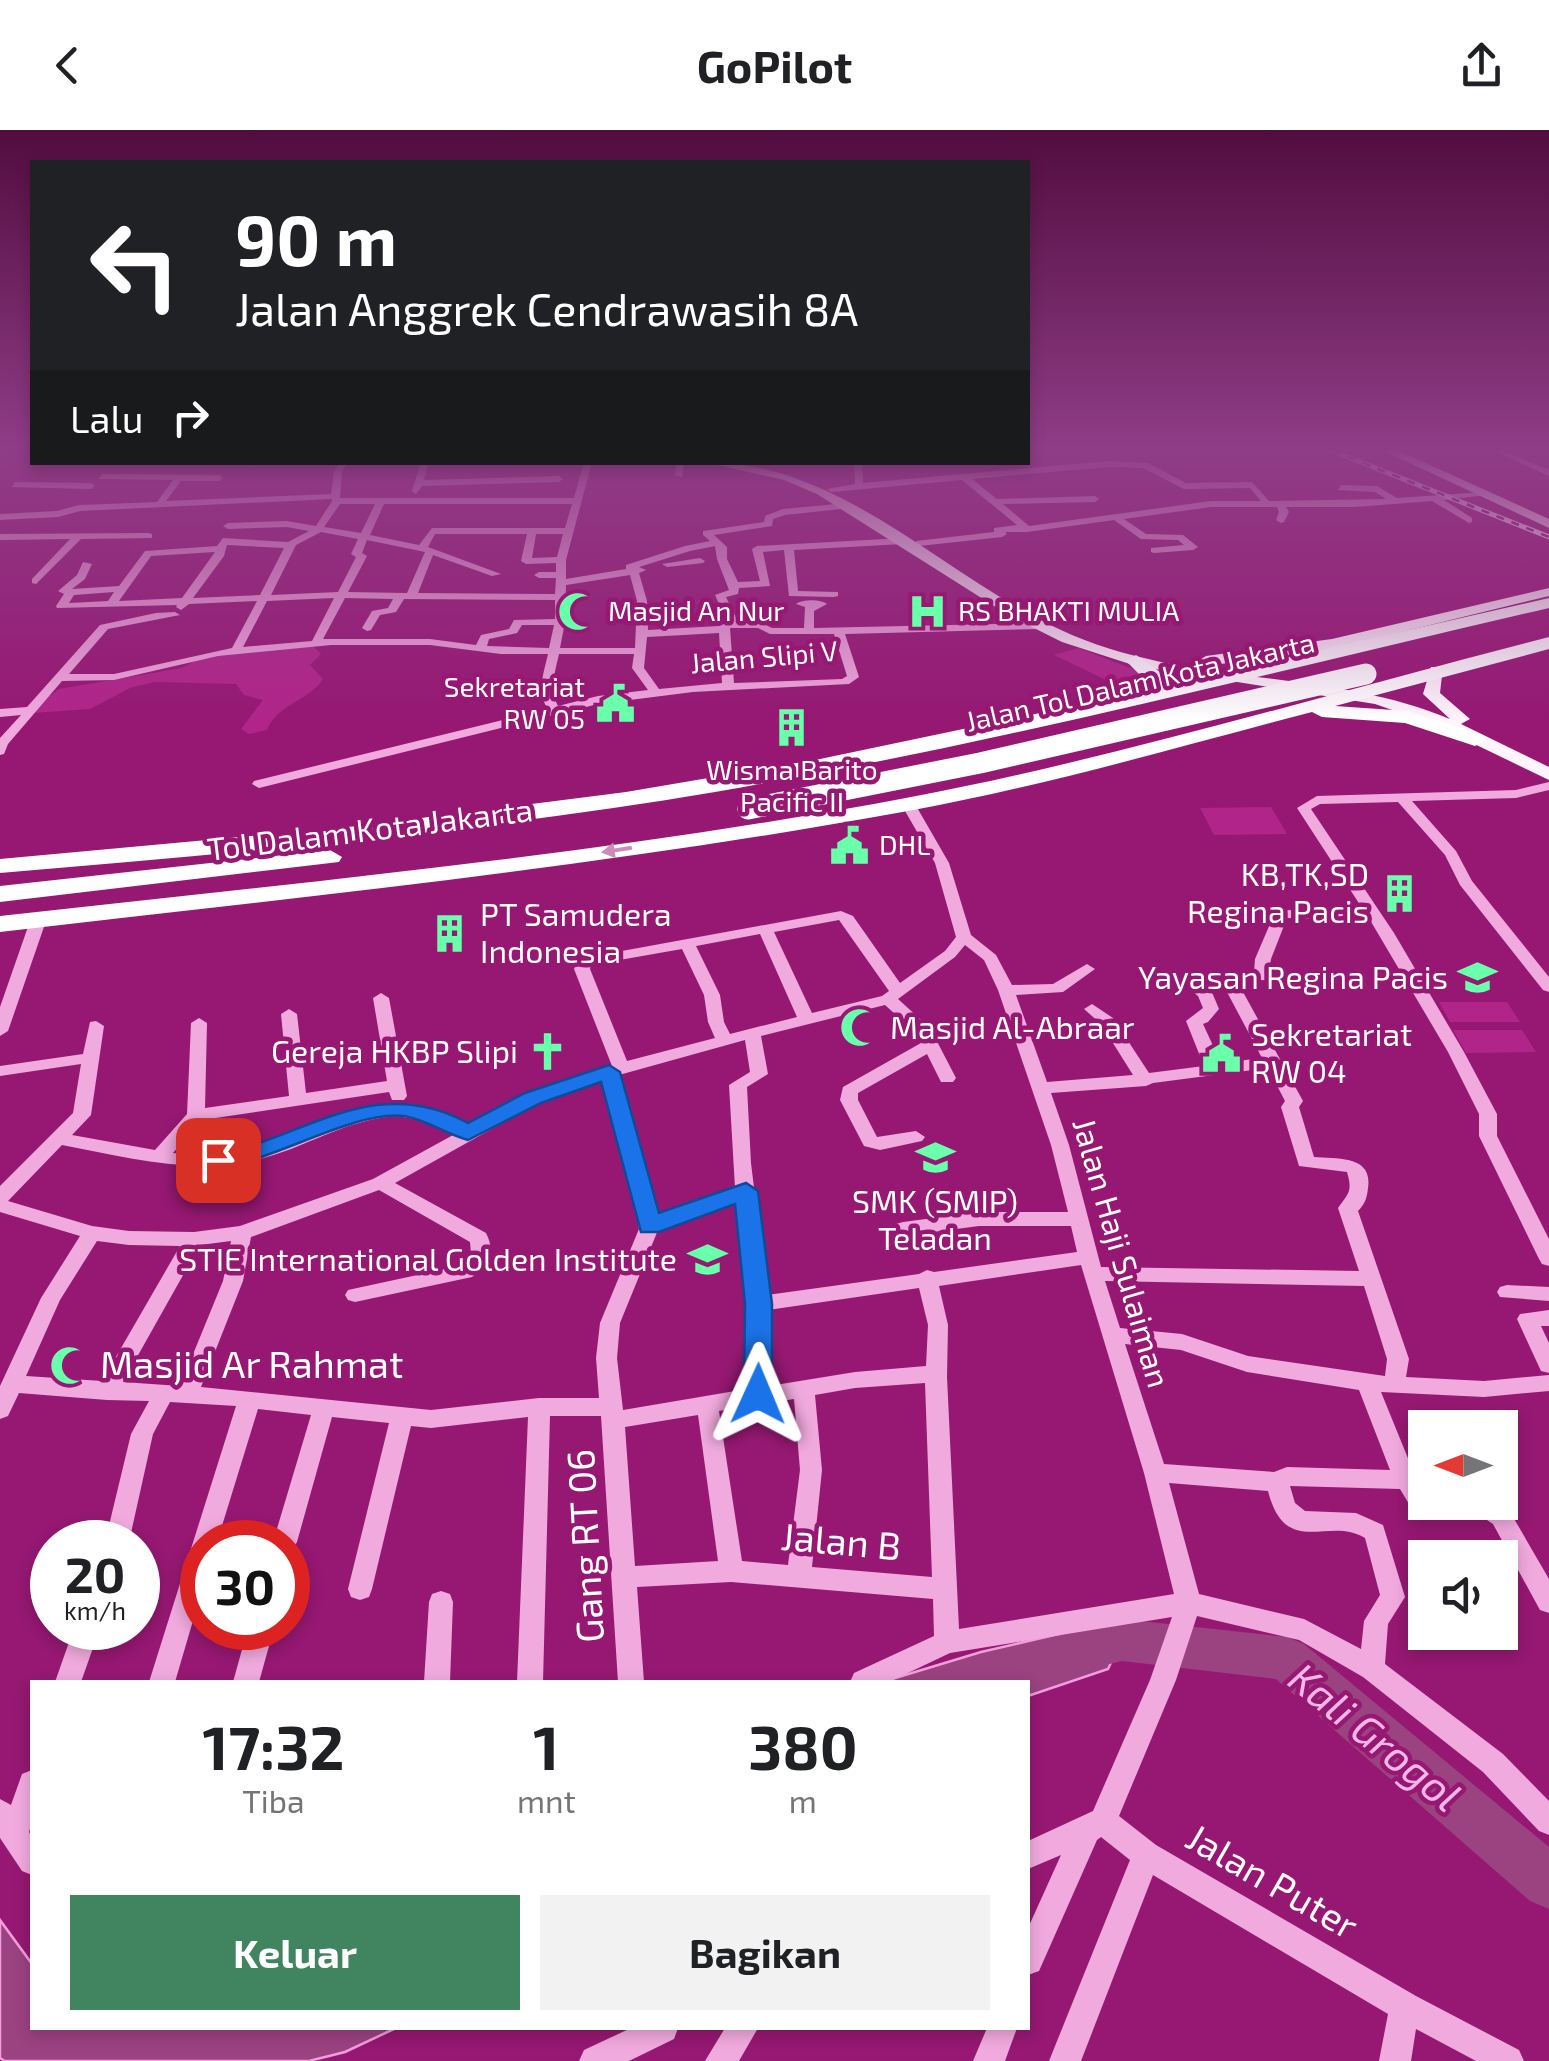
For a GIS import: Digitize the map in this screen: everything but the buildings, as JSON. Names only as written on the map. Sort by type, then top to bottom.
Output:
[{"type":"highway","points":[[0,866],[244,846],[572,807],[736,781],[1148,696],[1362,641],[1422,632],[1549,603]]},
{"type":"highway","name":"Jalan Tol Dalam Kota Jakarta","points":[[746,804],[1549,619]]},
{"type":"highway","name":"Jalan Tol Dalam Kota Jakarta","points":[[746,804],[1013,756],[1549,630]]},
{"type":"highway","points":[[1435,675],[1462,664],[1549,643]]},
{"type":"highway","points":[[1334,651],[1325,669],[1327,676],[1353,692]]},
{"type":"highway","points":[[0,924],[522,864],[908,804],[1050,775],[1394,682],[1549,652]]},
{"type":"highway","points":[[1136,661],[1153,676],[1148,696]]},
{"type":"highway","points":[[1120,702],[1211,694],[1240,707],[1244,724]]},
{"type":"highway","points":[[1284,712],[1392,714],[1475,740]]},
{"type":"highway","points":[[666,823],[713,824],[832,805],[1011,771],[1155,733],[1244,724]]},
{"type":"highway","name":"Tol Dalam Kota Jakarta","points":[[0,908],[426,858],[666,823],[746,804]]},
{"type":"highway","name":"Tol Dalam Kota Jakarta","points":[[0,894],[231,870],[746,804]]},
{"type":"highway","points":[[0,883],[156,870],[231,870]]},
{"type":"main road","points":[[911,542],[1038,626],[1136,661],[1353,692],[1417,710],[1475,740],[1549,770]]},
{"type":"main road","points":[[911,542],[1046,621],[1110,646],[1187,661],[1362,641],[1549,592]]},
{"type":"main road","points":[[1435,675],[1431,694],[1444,707],[1549,770]]},
{"type":"street","points":[[36,581],[74,541]]},
{"type":"street","points":[[1,746],[106,626],[129,625],[140,616],[172,620],[219,556],[222,541]]},
{"type":"street","points":[[111,604],[148,553],[221,545],[291,545],[298,541]]},
{"type":"street","points":[[315,646],[362,556],[356,554],[363,541]]},
{"type":"street","points":[[383,541],[496,574]]},
{"type":"street","points":[[367,628],[376,612],[392,610],[406,596],[428,541]]},
{"type":"street","points":[[530,541],[526,561],[560,560]]},
{"type":"street","points":[[556,712],[547,695],[560,622],[560,560],[564,541]]},
{"type":"street","points":[[735,585],[766,584],[757,549],[921,541]]},
{"type":"street","points":[[1154,550],[1193,547],[1185,541]]},
{"type":"street","points":[[654,688],[638,671],[640,634],[634,571],[630,566],[717,543],[722,548],[721,560],[735,585],[734,592],[720,595],[728,627],[728,686]]},
{"type":"street","points":[[236,651],[291,545]]},
{"type":"street","points":[[788,547],[793,594],[834,594]]},
{"type":"street","points":[[539,575],[562,578],[700,561]]},
{"type":"street","points":[[87,564],[81,576],[63,591],[120,590]]},
{"type":"street","points":[[71,592],[61,606],[339,596],[562,597]]},
{"type":"street","points":[[799,604],[822,604],[810,609],[809,631]]},
{"type":"street","points":[[480,648],[484,637],[514,631],[518,622],[560,622]]},
{"type":"street","name":"Jalan Slipi V","points":[[260,784],[654,688],[835,682],[852,678],[839,631],[1038,626]]},
{"type":"street","points":[[640,634],[728,627],[839,631]]},
{"type":"street","points":[[61,678],[124,675],[148,666],[236,651],[331,642],[640,651]]},
{"type":"street","points":[[0,713],[29,711]]},
{"type":"street","points":[[1402,799],[1516,794],[1549,786]]},
{"type":"street","points":[[1549,987],[1465,882],[1451,854],[1402,799],[1396,795],[1317,800],[1304,808],[1374,916],[1486,1108],[1488,1136],[1549,1259]]},
{"type":"street","points":[[0,1205],[92,1233],[194,1239],[242,1232],[380,1184],[533,1098],[615,1070],[893,996],[950,954],[964,937],[942,863],[908,804]]},
{"type":"street","points":[[1214,1068],[1194,1021],[1211,1009],[1205,993],[1193,986],[1194,976],[1262,977],[1263,958],[1281,913],[1374,916]]},
{"type":"street","points":[[746,1191],[650,1226],[615,1070],[582,965],[846,917],[893,996],[924,1032],[947,1078]]},
{"type":"street","points":[[0,1032],[38,921]]},
{"type":"street","points":[[766,930],[807,1021]]},
{"type":"street","name":"Jalan Haji Sulaiman","points":[[964,937],[991,958],[1040,1088],[1111,1335],[1156,1473],[1187,1608]]},
{"type":"street","points":[[688,945],[712,995],[716,1022],[724,1040]]},
{"type":"street","points":[[1006,990],[1057,989],[1087,970]]},
{"type":"street","points":[[1234,992],[1294,1100],[1290,1107],[1306,1162],[1354,1167],[1360,1185],[1356,1204],[1348,1208],[1398,1360],[1394,1384]]},
{"type":"street","points":[[381,998],[400,1108]]},
{"type":"street","points":[[1092,1009],[1107,1021],[1146,1081]]},
{"type":"street","points":[[289,1014],[298,1098]]},
{"type":"street","points":[[196,1115],[199,1022]]},
{"type":"street","points":[[0,1197],[82,1115],[96,1026]]},
{"type":"street","points":[[752,1033],[759,1074],[738,1085],[738,1129],[758,1304],[758,1394]]},
{"type":"street","points":[[916,1137],[880,1144],[870,1142],[849,1100],[849,1090],[931,1046]]},
{"type":"street","points":[[0,1071],[88,1058]]},
{"type":"street","points":[[1040,1088],[1146,1081],[1273,1062]]},
{"type":"street","points":[[159,1157],[196,1115],[396,1084]]},
{"type":"street","points":[[61,1139],[159,1157],[218,1160],[246,1156],[360,1114],[400,1108],[440,1117],[468,1133]]},
{"type":"street","points":[[355,1296],[466,1272],[478,1264],[483,1250],[479,1238],[380,1184]]},
{"type":"street","points":[[903,1229],[980,1218],[1080,1218]]},
{"type":"street","name":"Gang RT 06","points":[[631,1680],[606,1355],[610,1321],[650,1226]]},
{"type":"street","points":[[187,1396],[233,1280],[242,1232]]},
{"type":"street","points":[[0,1410],[51,1298],[92,1233]]},
{"type":"street","points":[[106,1392],[194,1239]]},
{"type":"street","points":[[758,1304],[927,1278],[1091,1266],[1372,1279]]},
{"type":"street","points":[[927,1278],[939,1338],[936,1374],[946,1532],[947,1642]]},
{"type":"street","points":[[1507,1292],[1549,1294]]},
{"type":"street","points":[[1549,1318],[1527,1319],[1549,1365]]},
{"type":"street","points":[[1111,1335],[1182,1342],[1247,1364],[1368,1383],[1484,1389],[1549,1384]]},
{"type":"street","points":[[13,1384],[249,1402],[295,1397],[324,1408],[432,1419],[540,1406],[612,1413],[936,1374]]},
{"type":"street","points":[[1368,1383],[1404,1479]]},
{"type":"street","points":[[799,1576],[811,1470],[804,1388]]},
{"type":"street","points":[[121,1520],[142,1434],[163,1394]]},
{"type":"street","points":[[212,1520],[249,1402]]},
{"type":"street","points":[[708,1404],[731,1570]]},
{"type":"street","points":[[530,1680],[540,1406]]},
{"type":"street","points":[[291,1520],[324,1408]]},
{"type":"street","points":[[360,1588],[402,1416]]},
{"type":"street","points":[[1156,1473],[1278,1482],[1287,1476],[1404,1479],[1410,1481],[1420,1502],[1497,1513],[1549,1602]]},
{"type":"street","points":[[1278,1482],[1286,1510],[1296,1517],[1362,1523],[1375,1532],[1393,1596],[1376,1621],[1372,1669]]},
{"type":"street","name":"Jalan B","points":[[626,1577],[731,1570],[944,1588]]},
{"type":"street","points":[[437,1680],[441,1602]]},
{"type":"street","points":[[1030,1956],[1163,1680],[1187,1608]]},
{"type":"street","points":[[866,1680],[947,1642],[1187,1608],[1304,1630],[1372,1669],[1492,1763],[1549,1821]]},
{"type":"street","points":[[163,1680],[180,1623]]},
{"type":"street","points":[[69,1680],[79,1650]]},
{"type":"street","points":[[247,1680],[255,1650]]},
{"type":"street","points":[[30,1785],[7,1823],[30,1858]]},
{"type":"street","points":[[1030,1854],[1095,1825]]},
{"type":"street","name":"Jalan Puter","points":[[1095,1825],[1406,2007],[1508,2061]]},
{"type":"street","points":[[1065,2061],[1146,1855]]},
{"type":"street","points":[[1395,2061],[1406,2007]]},
{"type":"street","points":[[596,2061],[660,2030]]},
{"type":"street","points":[[721,2061],[742,2030]]},
{"type":"street","points":[[992,2060],[1001,2030]]},
{"type":"shaded area","points":[[313,646],[321,654],[310,665],[323,679],[278,714],[267,730],[249,734],[241,729],[263,700],[244,695],[236,684],[154,682],[130,688],[90,709],[33,713],[32,709],[59,689],[182,668],[204,656]]},
{"type":"shaded area","points":[[1078,648],[1146,674],[1146,683],[1129,691],[1054,655]]},
{"type":"shaded area","points":[[1271,807],[1287,834],[1214,835],[1200,808]]},
{"type":"shaded area","points":[[1439,1002],[1507,1002],[1520,1022],[1450,1022]]},
{"type":"shaded area","points":[[1453,1030],[1522,1030],[1536,1052],[1466,1053]]},
{"type":"shaded area","points":[[1132,1617],[1108,1669],[1030,1695],[1030,1680],[889,1680],[981,1652]]},
{"type":"shaded area","points":[[0,1920],[30,1961],[30,2030],[392,2030],[345,2052],[309,2061],[0,2058]]},
{"type":"waterway","name":"Kali Grogol","points":[[1078,1650],[1122,1640],[1287,1659],[1549,1882]]},
{"type":"place","name":"Masjid An Nur","points":[[578,611]]},
{"type":"place","name":"RS BHAKTI MULIA","points":[[928,611]]},
{"type":"place","name":"Sekretariat RW 05","points":[[615,703]]},
{"type":"place","name":"Wisma Barito Pacific II","points":[[792,727]]},
{"type":"place","name":"DHL","points":[[849,845]]},
{"type":"place","name":"KB,TK,SD Regina Pacis","points":[[1399,893]]},
{"type":"place","name":"PT Samudera Indonesia","points":[[450,933]]},
{"type":"place","name":"Yayasan Regina Pacis","points":[[1478,978]]},
{"type":"place","name":"Masjid Al-Abraar","points":[[860,1028]]},
{"type":"place","name":"Gereja HKBP Slipi","points":[[548,1052]]},
{"type":"place","name":"Sekretariat RW 04","points":[[1221,1053]]},
{"type":"place","name":"SMK (SMIP) Teladan","points":[[935,1157]]},
{"type":"place","name":"STIE International Golden Institute","points":[[707,1260]]},
{"type":"place","name":"Masjid Ar Rahmat","points":[[70,1365]]},
{"type":"route","points":[[218,1160],[271,1148],[360,1114],[400,1108],[440,1117],[468,1133],[533,1098],[609,1072],[650,1226],[746,1191],[758,1304],[758,1394]]}]
